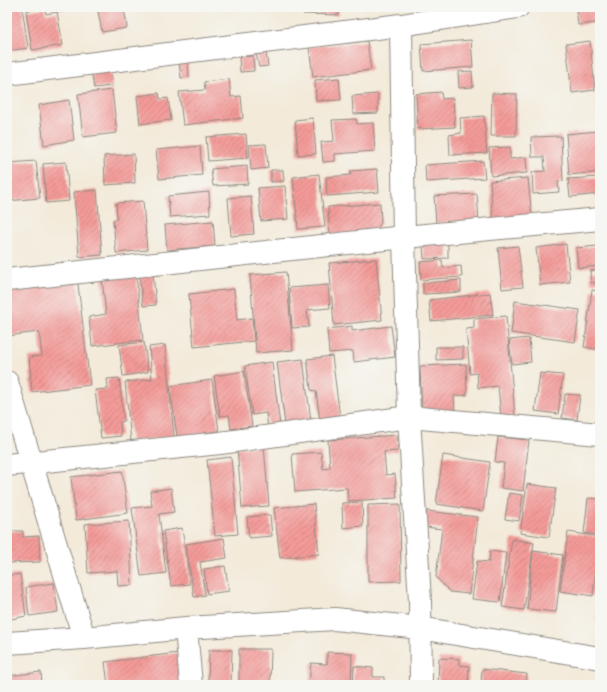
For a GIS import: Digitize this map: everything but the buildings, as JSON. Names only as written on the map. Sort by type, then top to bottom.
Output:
[{"type":"street","points":[[7,74],[401,25],[518,7]]},
{"type":"street","points":[[401,25],[404,237],[409,417],[420,601],[421,685]]},
{"type":"street","points":[[7,280],[404,237],[600,219]]},
{"type":"street","points":[[7,382],[84,638]]},
{"type":"street","points":[[7,465],[220,443],[409,417],[600,434]]},
{"type":"street","points":[[7,643],[84,638],[186,628],[335,619],[420,628],[600,658]]},
{"type":"street","points":[[186,628],[191,685]]}]
